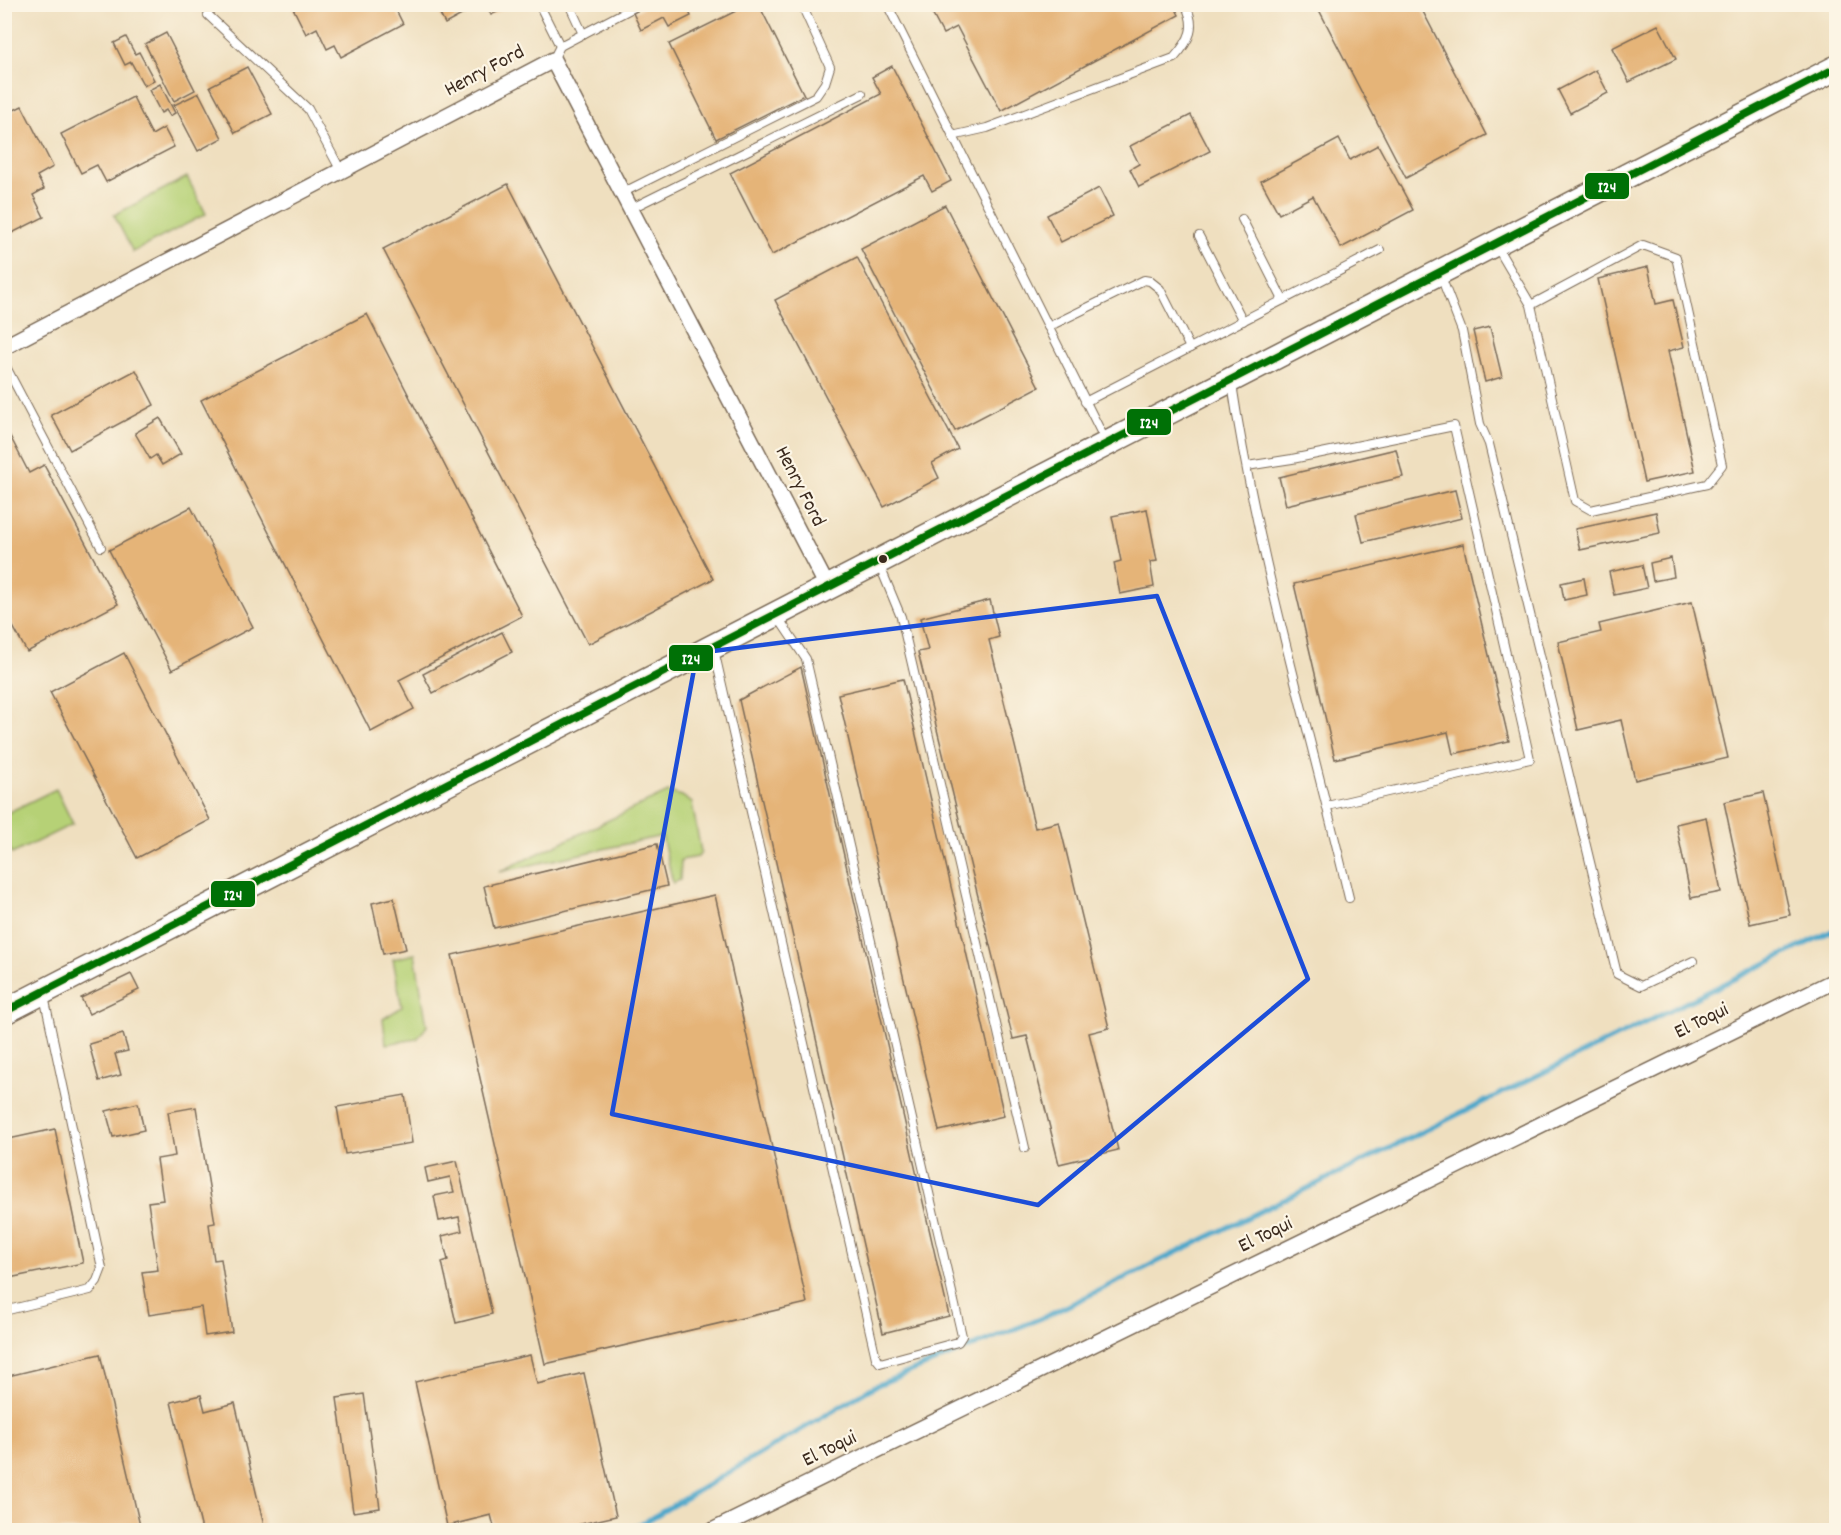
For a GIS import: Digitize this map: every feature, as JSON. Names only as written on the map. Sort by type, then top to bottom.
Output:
[{"type":"main road","points":[[4,1012],[1836,68]]},
{"type":"street","name":"Henry Ford","points":[[4,347],[553,60],[828,588]]},
{"type":"street","name":"El Toqui","points":[[714,1530],[1836,980]]},
{"type":"lane","points":[[539,4],[560,46]]},
{"type":"lane","points":[[569,4],[583,34]]},
{"type":"lane","points":[[553,60],[560,46],[640,4]]},
{"type":"lane","points":[[886,4],[1107,444]]},
{"type":"lane","points":[[952,136],[987,128],[1174,58],[1189,41],[1191,17],[1185,4]]},
{"type":"lane","points":[[622,193],[816,96],[825,83],[830,67],[805,12]]},
{"type":"lane","points":[[208,15],[308,109],[341,171]]},
{"type":"lane","points":[[630,209],[862,94]]},
{"type":"lane","points":[[1242,219],[1283,300]]},
{"type":"lane","points":[[1199,236],[1243,321]]},
{"type":"lane","points":[[1495,244],[1531,305],[1575,501],[1591,510],[1707,484],[1722,465],[1676,257],[1643,245],[1531,305]]},
{"type":"lane","points":[[1085,402],[1380,250]]},
{"type":"lane","points":[[1439,273],[1462,331],[1480,424],[1489,444],[1617,974],[1641,986],[1693,962]]},
{"type":"lane","points":[[1048,327],[1144,280],[1150,281],[1160,289],[1190,348]]},
{"type":"lane","points":[[4,363],[101,547]]},
{"type":"lane","points":[[1232,380],[1247,466],[1287,650],[1349,898]]},
{"type":"lane","points":[[1247,466],[1454,426],[1530,759],[1327,806]]},
{"type":"lane","points":[[878,562],[901,617],[1025,1148]]},
{"type":"lane","points":[[713,647],[876,1358],[880,1363],[958,1342],[962,1336],[806,659],[776,615]]},
{"type":"lane","points":[[4,1311],[90,1290],[97,1281],[102,1268],[43,992]]},
{"type":"highlighted area","points":[[1157,596],[1308,979],[1038,1205],[612,1114],[697,653]]},
{"type":"green space","points":[[187,177],[206,214],[133,252],[114,215]]},
{"type":"green space","points":[[56,789],[73,824],[12,854],[5,839],[5,814]]},
{"type":"green space","points":[[668,792],[682,796],[692,803],[701,852],[698,857],[681,860],[680,880],[673,883],[662,836],[499,872]]},
{"type":"green space","points":[[415,954],[427,1026],[417,1039],[386,1044],[383,1019],[402,1007],[393,959]]},
{"type":"building","points":[[291,4],[393,4],[403,24],[341,57],[335,45],[327,49],[317,28],[306,34]]},
{"type":"building","points":[[435,4],[482,4],[445,24]]},
{"type":"building","points":[[486,4],[513,4],[491,15]]},
{"type":"building","points":[[649,4],[685,4],[691,16],[669,27],[664,18],[641,30],[633,13]]},
{"type":"building","points":[[927,4],[1173,4],[1179,15],[1001,111],[957,27],[943,34]]},
{"type":"building","points":[[1316,4],[1419,4],[1487,135],[1406,178]]},
{"type":"building","points":[[748,5],[759,5],[804,95],[716,139],[669,44]]},
{"type":"building","points":[[1658,25],[1676,59],[1629,82],[1612,48]]},
{"type":"building","points":[[166,33],[195,90],[174,101],[145,44]]},
{"type":"building","points":[[126,37],[135,54],[139,52],[154,80],[144,86],[131,62],[125,65],[114,43]]},
{"type":"building","points":[[892,66],[951,181],[932,191],[924,176],[772,255],[730,173],[881,94],[872,77]]},
{"type":"building","points":[[247,67],[272,114],[235,133],[210,86]]},
{"type":"building","points":[[1596,70],[1608,93],[1570,113],[1558,90]]},
{"type":"building","points":[[160,84],[175,113],[170,116],[166,110],[161,113],[149,90]]},
{"type":"building","points":[[199,93],[222,138],[198,151],[174,105]]},
{"type":"building","points":[[133,97],[152,135],[164,128],[174,147],[106,182],[97,165],[81,173],[61,134]]},
{"type":"building","points":[[22,106],[53,167],[37,176],[44,189],[33,195],[44,217],[4,237],[4,111],[6,114]]},
{"type":"building","points":[[1191,115],[1210,151],[1139,187],[1130,169],[1139,164],[1130,146]]},
{"type":"building","points":[[1339,139],[1350,160],[1378,145],[1413,210],[1341,248],[1313,196],[1279,214],[1261,181]]},
{"type":"building","points":[[508,184],[713,579],[588,644],[383,249]]},
{"type":"building","points":[[1099,188],[1113,216],[1061,242],[1047,215]]},
{"type":"building","points":[[945,205],[1039,387],[955,431],[861,249]]},
{"type":"building","points":[[857,257],[958,449],[932,463],[939,478],[884,507],[775,300]]},
{"type":"building","points":[[1648,267],[1656,304],[1673,300],[1684,347],[1668,351],[1695,471],[1644,482],[1598,279]]},
{"type":"building","points":[[367,314],[522,616],[399,680],[414,709],[371,732],[201,400]]},
{"type":"building","points":[[1490,327],[1502,377],[1485,382],[1473,331]]},
{"type":"building","points":[[136,370],[154,405],[70,450],[51,415]]},
{"type":"building","points":[[160,418],[181,454],[162,465],[156,455],[150,459],[135,433]]},
{"type":"building","points":[[10,436],[29,473],[44,465],[118,604],[27,652],[4,610],[4,439]]},
{"type":"building","points":[[1396,449],[1403,477],[1286,505],[1279,477]]},
{"type":"building","points":[[1455,490],[1462,518],[1363,542],[1356,514]]},
{"type":"building","points":[[191,507],[253,627],[172,670],[109,550]]},
{"type":"building","points":[[1147,509],[1157,561],[1150,562],[1154,587],[1120,594],[1114,563],[1121,561],[1112,516]]},
{"type":"building","points":[[1656,512],[1660,533],[1580,550],[1575,529]]},
{"type":"building","points":[[1463,544],[1509,741],[1453,754],[1448,732],[1335,759],[1294,584]]},
{"type":"building","points":[[1671,558],[1674,577],[1653,581],[1650,563]]},
{"type":"building","points":[[1642,565],[1647,588],[1614,595],[1609,572]]},
{"type":"building","points":[[1584,578],[1587,595],[1564,600],[1561,583]]},
{"type":"building","points":[[990,600],[999,637],[989,640],[1035,828],[1059,822],[1109,1028],[1089,1033],[1118,1150],[1059,1164],[1027,1036],[1013,1039],[918,652],[928,650],[920,618]]},
{"type":"building","points":[[1692,602],[1728,758],[1635,780],[1621,720],[1578,730],[1558,642],[1601,632],[1599,624]]},
{"type":"building","points":[[502,632],[512,652],[433,693],[423,674]]},
{"type":"building","points":[[124,653],[210,820],[137,858],[50,692]]},
{"type":"building","points":[[801,667],[949,1316],[883,1333],[739,700]]},
{"type":"building","points":[[903,679],[1004,1116],[939,1131],[838,694]]},
{"type":"building","points":[[1763,793],[1790,915],[1750,924],[1724,802]]},
{"type":"building","points":[[1706,817],[1721,892],[1691,898],[1676,824]]},
{"type":"building","points":[[657,844],[667,886],[494,928],[484,886]]},
{"type":"building","points":[[715,895],[807,1303],[545,1364],[452,955]]},
{"type":"building","points":[[394,898],[406,949],[383,954],[372,903]]},
{"type":"building","points":[[131,974],[139,990],[89,1014],[81,998]]},
{"type":"building","points":[[123,1034],[128,1051],[115,1054],[121,1075],[99,1081],[89,1044]]},
{"type":"building","points":[[405,1095],[412,1143],[345,1154],[337,1107]]},
{"type":"building","points":[[138,1103],[144,1130],[113,1137],[106,1111]]},
{"type":"building","points":[[196,1107],[215,1223],[209,1224],[214,1260],[221,1259],[232,1332],[205,1336],[201,1307],[149,1315],[142,1272],[158,1270],[148,1202],[163,1200],[157,1159],[175,1156],[168,1112]]},
{"type":"building","points":[[55,1129],[83,1263],[4,1279],[4,1140]]},
{"type":"building","points":[[457,1161],[492,1314],[456,1323],[442,1262],[448,1260],[442,1236],[462,1231],[459,1217],[439,1221],[434,1196],[454,1192],[450,1177],[428,1182],[425,1168]]},
{"type":"building","points":[[100,1354],[141,1530],[4,1530],[4,1377]]},
{"type":"building","points":[[530,1355],[537,1384],[584,1373],[616,1516],[555,1530],[495,1530],[491,1515],[447,1526],[415,1382]]},
{"type":"building","points":[[364,1394],[380,1508],[353,1512],[337,1398]]},
{"type":"building","points":[[201,1395],[205,1411],[235,1403],[265,1530],[202,1530],[171,1402]]},
{"type":"waterway","points":[[624,1530],[638,1526],[875,1386],[1049,1315],[1836,929]]},
{"type":"transit line","name":"I24","points":[[4,1012],[1836,68]]}]
